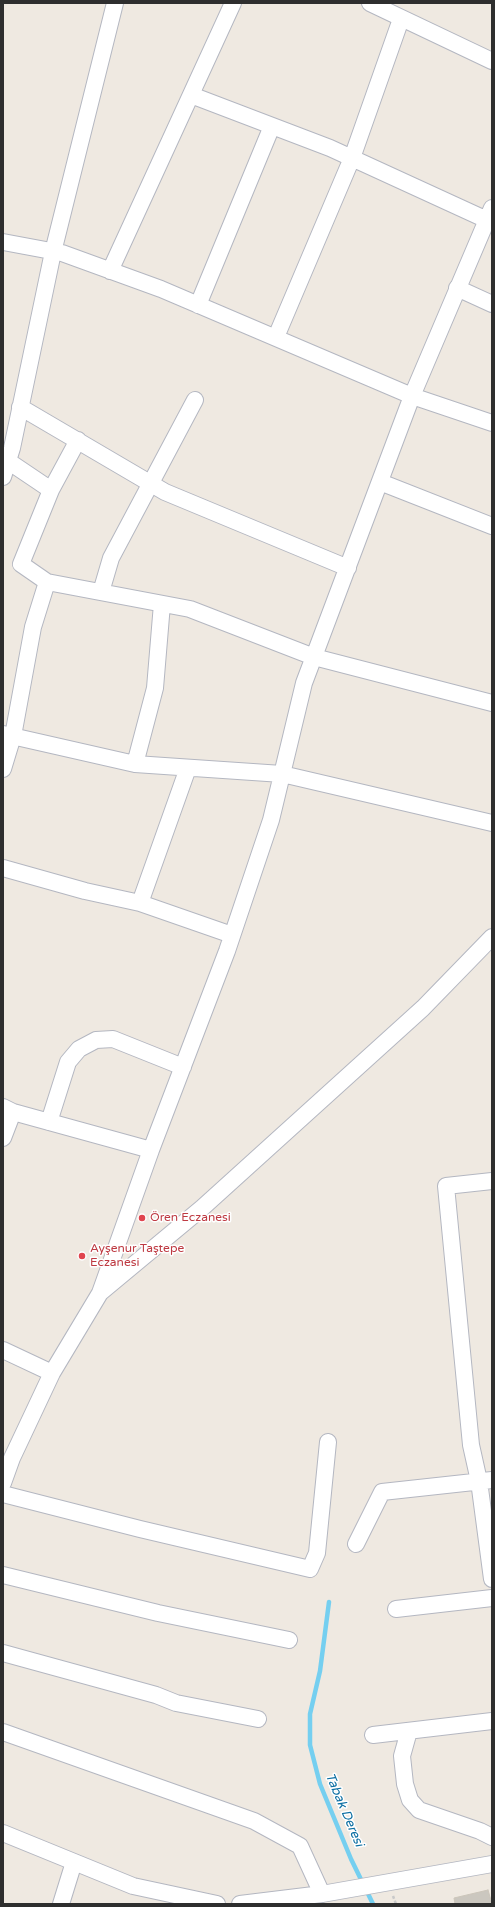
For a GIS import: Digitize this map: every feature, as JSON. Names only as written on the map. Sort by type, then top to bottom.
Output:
[{"type":"street","points":[[3,477],[20,407],[53,252],[115,3]]},
{"type":"street","points":[[110,271],[233,3]]},
{"type":"street","points":[[370,3],[492,61]]},
{"type":"street","points":[[276,337],[352,158],[401,19]]},
{"type":"street","points":[[3,1483],[12,1458],[52,1373],[100,1293],[151,1150],[232,935],[271,820],[304,683],[412,396],[490,213],[191,95]]},
{"type":"street","points":[[198,305],[272,126]]},
{"type":"street","points":[[3,242],[53,252],[110,271],[276,337],[412,396],[492,423]]},
{"type":"street","points":[[457,288],[492,304]]},
{"type":"street","points":[[102,592],[111,558],[195,400]]},
{"type":"street","points":[[20,407],[165,492],[348,568]]},
{"type":"street","points":[[78,440],[51,490],[21,564],[47,582],[190,609],[314,656],[492,703]]},
{"type":"street","points":[[8,461],[51,490]]},
{"type":"street","points":[[380,482],[492,526]]},
{"type":"street","points":[[3,769],[8,735],[34,627],[47,582]]},
{"type":"street","points":[[135,764],[155,688],[162,604]]},
{"type":"street","points":[[8,735],[135,764],[282,774],[492,823]]},
{"type":"street","points":[[140,903],[188,768]]},
{"type":"street","points":[[3,868],[85,891],[140,903],[232,935]]},
{"type":"street","points":[[100,1293],[202,1208],[412,1018],[492,937]]},
{"type":"street","points":[[49,1122],[68,1062],[79,1049],[96,1040],[113,1038],[183,1067]]},
{"type":"street","points":[[3,1138],[8,1110],[151,1150]]},
{"type":"street","points":[[492,1181],[446,1186],[472,1445],[486,1480],[492,1579]]},
{"type":"street","points":[[3,1350],[52,1373]]},
{"type":"street","points":[[3,1494],[140,1529],[310,1569],[317,1553],[328,1442]]},
{"type":"street","points":[[356,1544],[382,1492],[486,1480]]},
{"type":"street","points":[[3,1575],[158,1613],[289,1640]]},
{"type":"street","points":[[396,1609],[492,1598]]},
{"type":"street","points":[[3,1653],[156,1695],[176,1703],[258,1719]]},
{"type":"street","points":[[373,1735],[492,1722]]},
{"type":"street","points":[[409,1731],[402,1756],[404,1784],[410,1800],[419,1810],[480,1831],[492,1837]]},
{"type":"street","points":[[3,1732],[254,1821],[300,1846],[322,1894]]},
{"type":"street","points":[[3,1833],[133,1886],[217,1904]]},
{"type":"street","points":[[61,1904],[74,1862]]},
{"type":"street","points":[[240,1904],[322,1894],[492,1864]]},
{"type":"building","points":[[488,1890],[492,1904],[455,1904],[454,1898]]},
{"type":"waterway","name":"Tabak Deresi","points":[[329,1602],[320,1671],[310,1714],[310,1745],[320,1784],[351,1859],[373,1904]]},
{"type":"place","name":"Ören Eczanesi","points":[[142,1218]]},
{"type":"place","name":"Ayşenur Taştepe Eczanesi","points":[[82,1256]]}]
